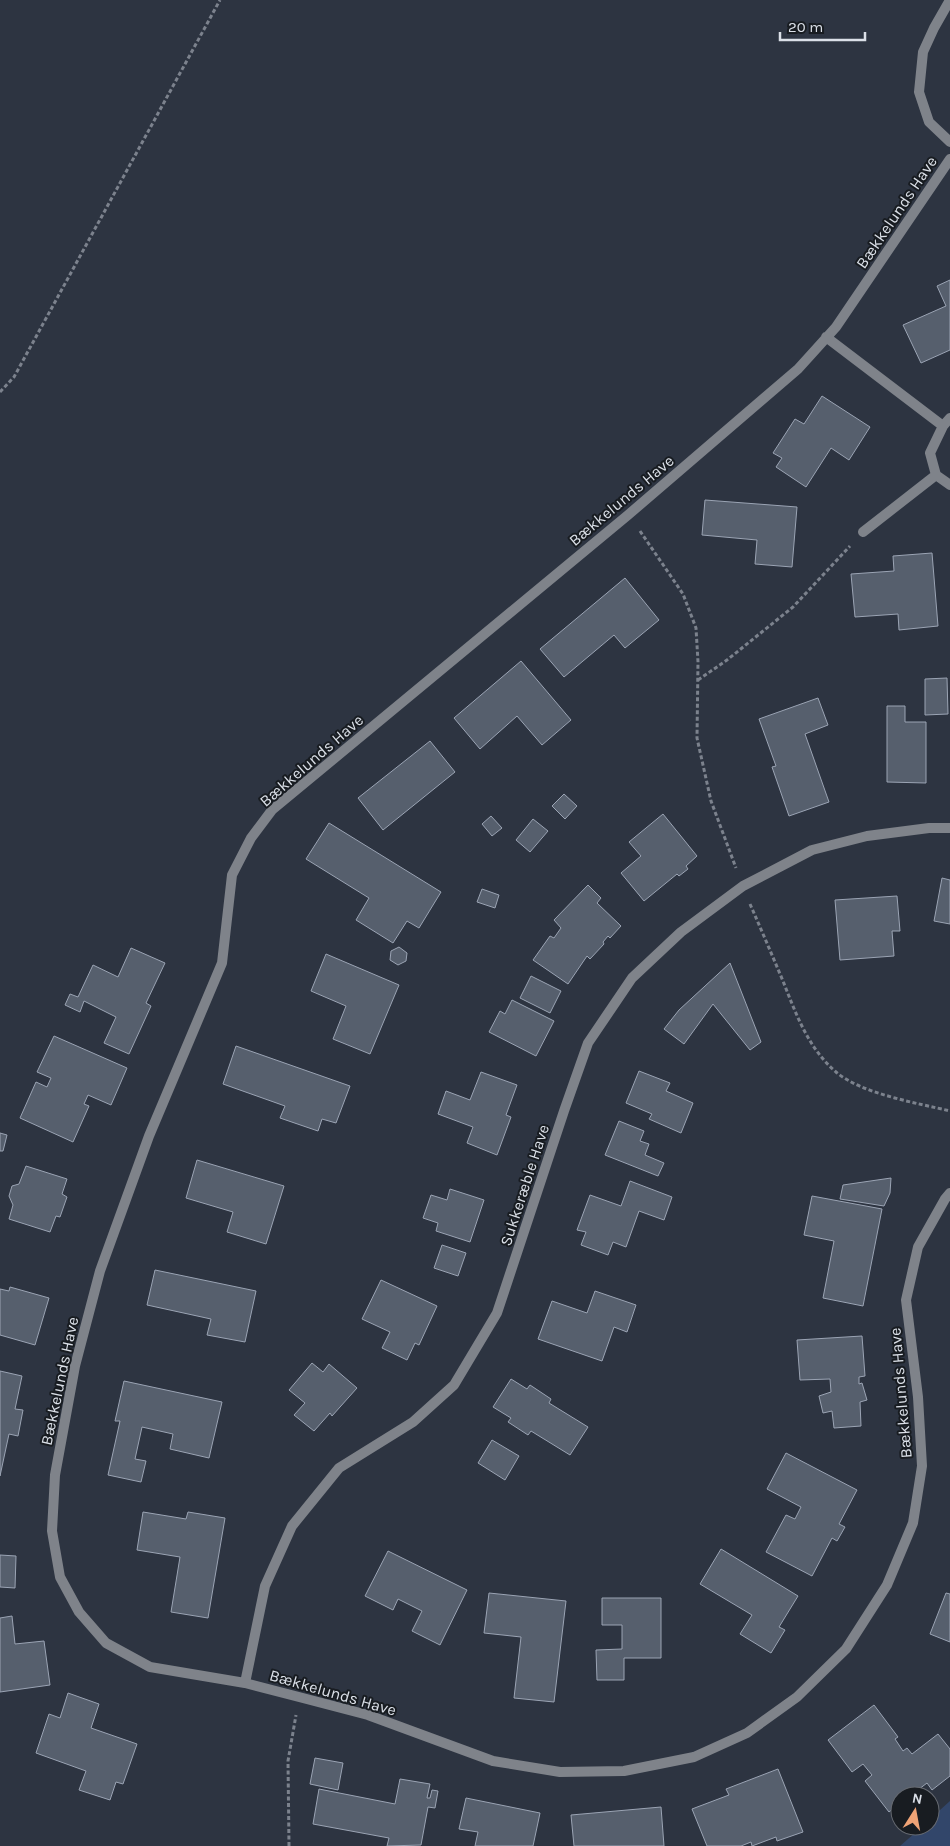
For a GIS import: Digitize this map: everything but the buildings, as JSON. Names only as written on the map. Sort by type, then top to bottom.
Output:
[{"type":"street","name":"Bækkelunds Have","points":[[950,0],[923,52],[919,92],[930,122],[950,142]]},
{"type":"street","name":"Bækkelunds Have","points":[[950,159],[836,327],[798,369],[628,515],[272,810],[251,838],[232,875],[222,963],[149,1136],[100,1271],[75,1366],[55,1475],[52,1531],[60,1577],[78,1612],[106,1643],[150,1667],[245,1683],[368,1715],[493,1761],[560,1772],[624,1771],[694,1756],[747,1733],[797,1697],[846,1649],[887,1585],[913,1523],[922,1466],[918,1397],[906,1300],[918,1247],[950,1193]]},
{"type":"street","points":[[826,337],[946,422],[930,453],[936,475],[950,485]]},
{"type":"street","points":[[863,532],[936,475]]},
{"type":"street","name":"Sukkeræble Have","points":[[245,1683],[265,1586],[292,1526],[339,1468],[413,1422],[454,1385],[497,1313],[588,1043],[632,978],[681,932],[743,886],[812,850],[867,836],[930,828],[950,828]]},
{"type":"path","points":[[0,392],[14,376],[220,0]]},
{"type":"path","points":[[628,515],[683,594],[696,628],[698,680],[697,738],[711,801],[743,886],[804,1033],[820,1055],[837,1073],[862,1087],[950,1111]]},
{"type":"path","points":[[698,680],[727,660],[793,607],[863,532]]},
{"type":"path","points":[[289,1846],[288,1761],[299,1697]]},
{"type":"shaded area","points":[[950,1801],[950,1846],[900,1846],[912,1836],[940,1836],[940,1810]]}]
